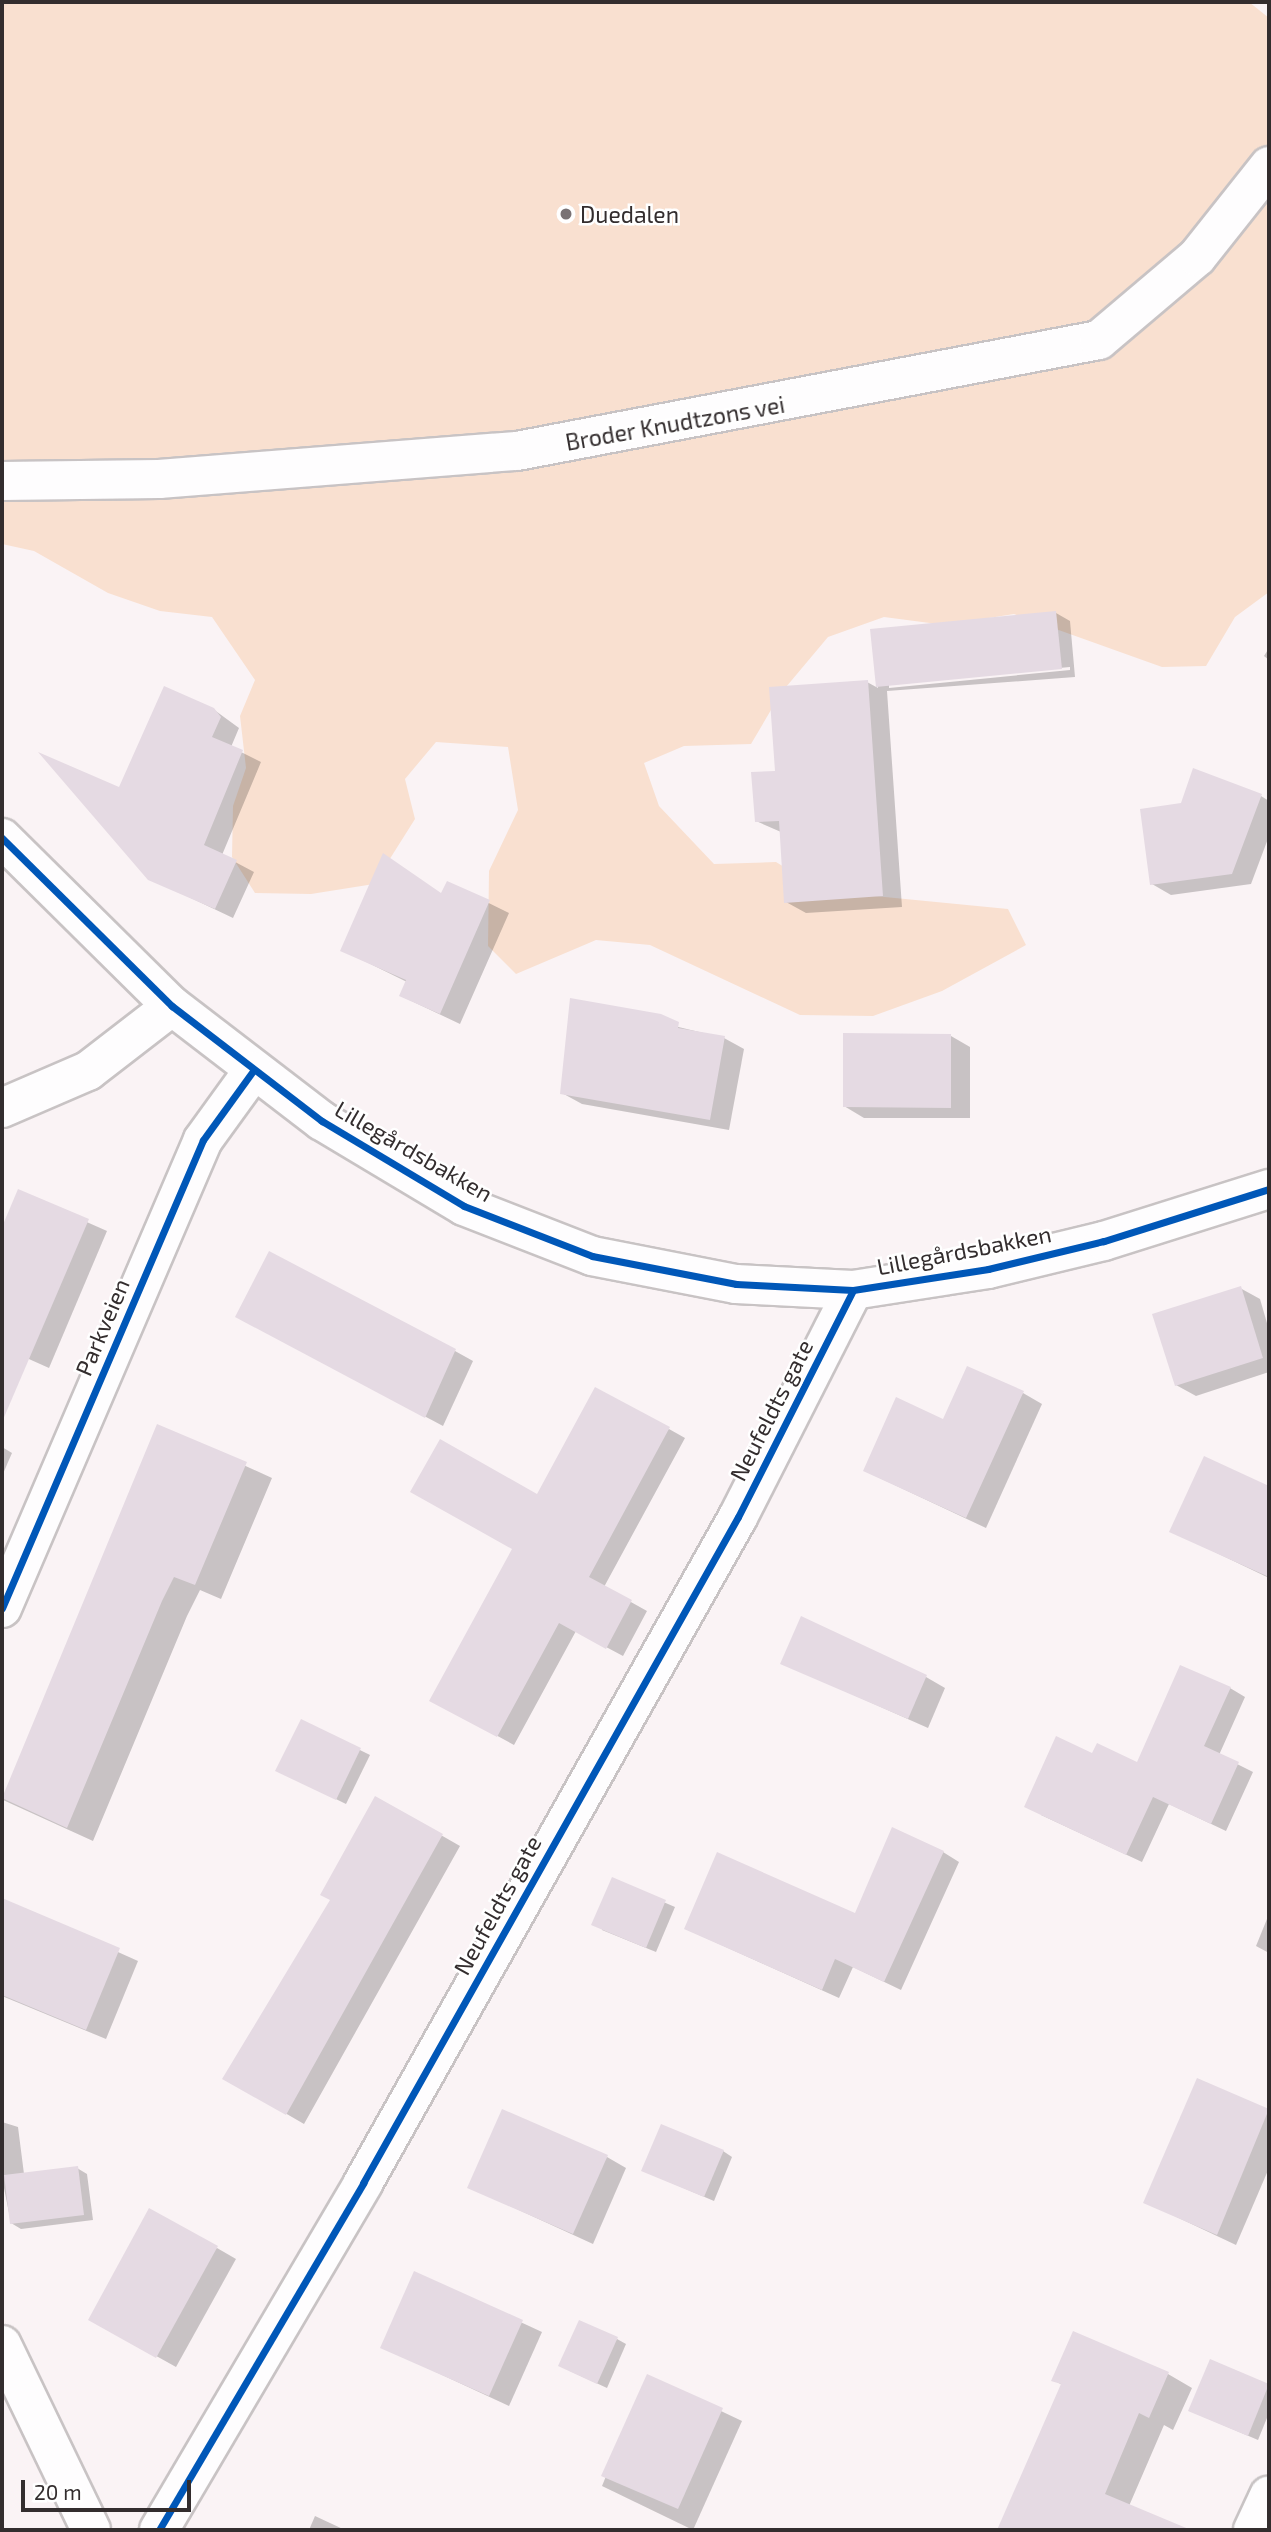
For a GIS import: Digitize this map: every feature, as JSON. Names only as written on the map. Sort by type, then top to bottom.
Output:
[{"type":"street","name":"Broder Knudtzons vei","points":[[2,481],[159,479],[517,451],[1099,340],[1197,257],[1269,166]]},
{"type":"street","name":"Lillegårdsbakken","points":[[2,838],[172,1006],[253,1071],[322,1121],[464,1206],[592,1256],[736,1284],[853,1290],[988,1269],[1104,1241],[1269,1189]]},
{"type":"street","points":[[2,1108],[88,1071],[172,1006]]},
{"type":"street","name":"Parkveien","points":[[2,1608],[203,1140],[253,1071]]},
{"type":"street","name":"Neufeldts gate","points":[[159,2530],[363,2183],[738,1517],[853,1290]]},
{"type":"street","points":[[2,2345],[91,2530]]},
{"type":"street","points":[[1253,2530],[1269,2494]]},
{"type":"shaded area","name":"Duedalen","points":[[2,2],[1249,2],[1269,18],[1269,592],[1235,617],[1206,666],[1162,667],[1014,614],[945,625],[884,617],[828,637],[781,693],[751,744],[684,746],[644,763],[659,806],[714,864],[776,862],[823,891],[1008,909],[1026,945],[942,991],[873,1016],[800,1015],[650,945],[596,940],[516,974],[488,946],[489,871],[518,810],[508,747],[436,742],[405,779],[415,819],[374,884],[311,894],[255,893],[232,857],[233,806],[246,768],[240,716],[255,680],[212,617],[160,611],[108,593],[34,551],[2,544]]},
{"type":"building","points":[[1056,611],[1062,669],[876,687],[870,629]]},
{"type":"building","points":[[868,680],[883,896],[784,903],[779,821],[755,822],[751,772],[775,771],[769,687]]},
{"type":"building","points":[[164,686],[214,708],[221,717],[212,737],[243,750],[204,845],[237,860],[215,909],[148,880],[38,752],[119,787]]},
{"type":"building","points":[[1193,768],[1262,794],[1232,874],[1150,885],[1140,809],[1181,803]]},
{"type":"building","points":[[383,853],[441,893],[447,881],[490,900],[440,1014],[399,996],[406,980],[340,951]]},
{"type":"building","points":[[570,998],[661,1014],[679,1022],[678,1028],[725,1036],[710,1120],[560,1094]]},
{"type":"building","points":[[843,1033],[951,1034],[951,1108],[843,1107]]},
{"type":"building","points":[[18,1189],[89,1219],[2,1422],[2,1227]]},
{"type":"building","points":[[269,1251],[456,1349],[425,1418],[235,1317]]},
{"type":"building","points":[[1241,1286],[1263,1358],[1175,1386],[1152,1314]]},
{"type":"building","points":[[967,1366],[1024,1391],[966,1518],[863,1471],[896,1397],[943,1419]]},
{"type":"building","points":[[595,1387],[670,1427],[589,1577],[632,1600],[606,1649],[559,1623],[497,1737],[429,1701],[512,1549],[410,1492],[440,1439],[537,1494]]},
{"type":"building","points":[[157,1424],[247,1462],[195,1585],[174,1577],[162,1601],[67,1828],[2,1798]]},
{"type":"building","points":[[1204,1456],[1269,1486],[1269,1577],[1169,1532]]},
{"type":"building","points":[[801,1616],[927,1675],[908,1719],[780,1664]]},
{"type":"building","points":[[1180,1665],[1231,1687],[1204,1746],[1239,1762],[1211,1824],[1153,1797],[1126,1855],[1024,1807],[1056,1736],[1092,1753],[1097,1743],[1137,1762]]},
{"type":"building","points":[[301,1719],[361,1748],[336,1800],[275,1771]]},
{"type":"building","points":[[375,1796],[443,1834],[286,2115],[222,2079],[330,1900],[320,1895]]},
{"type":"building","points":[[892,1827],[944,1851],[884,1982],[835,1959],[822,1990],[684,1929],[717,1852],[855,1913]]},
{"type":"building","points":[[612,1877],[666,1900],[646,1948],[591,1925]]},
{"type":"building","points":[[2,1898],[120,1948],[86,2030],[2,1995]]},
{"type":"building","points":[[1197,2078],[1269,2109],[1217,2235],[1143,2203]]},
{"type":"building","points":[[502,2109],[608,2155],[573,2234],[467,2188]]},
{"type":"building","points":[[661,2124],[724,2150],[704,2197],[641,2171]]},
{"type":"building","points":[[78,2166],[84,2215],[10,2224],[4,2175]]},
{"type":"building","points":[[149,2208],[218,2246],[156,2358],[88,2320]]},
{"type":"building","points":[[414,2271],[523,2320],[489,2396],[380,2348]]},
{"type":"building","points":[[579,2320],[618,2337],[597,2384],[558,2366]]},
{"type":"building","points":[[1073,2331],[1169,2372],[1149,2418],[1139,2413],[1105,2494],[1191,2530],[997,2530],[1061,2384],[1051,2381]]},
{"type":"building","points":[[1210,2359],[1269,2384],[1248,2436],[1188,2411]]},
{"type":"building","points":[[647,2374],[723,2408],[678,2509],[601,2476]]},
{"type":"cycle path","points":[[2,838],[172,1006],[322,1121],[464,1206],[592,1256],[736,1284],[853,1290],[988,1269],[1104,1241],[1269,1189]]},
{"type":"cycle path","points":[[2,1608],[203,1140],[253,1071]]},
{"type":"cycle path","points":[[159,2530],[363,2183],[738,1517],[853,1290]]},
{"type":"place","name":"Duedalen","points":[[566,214]]}]
